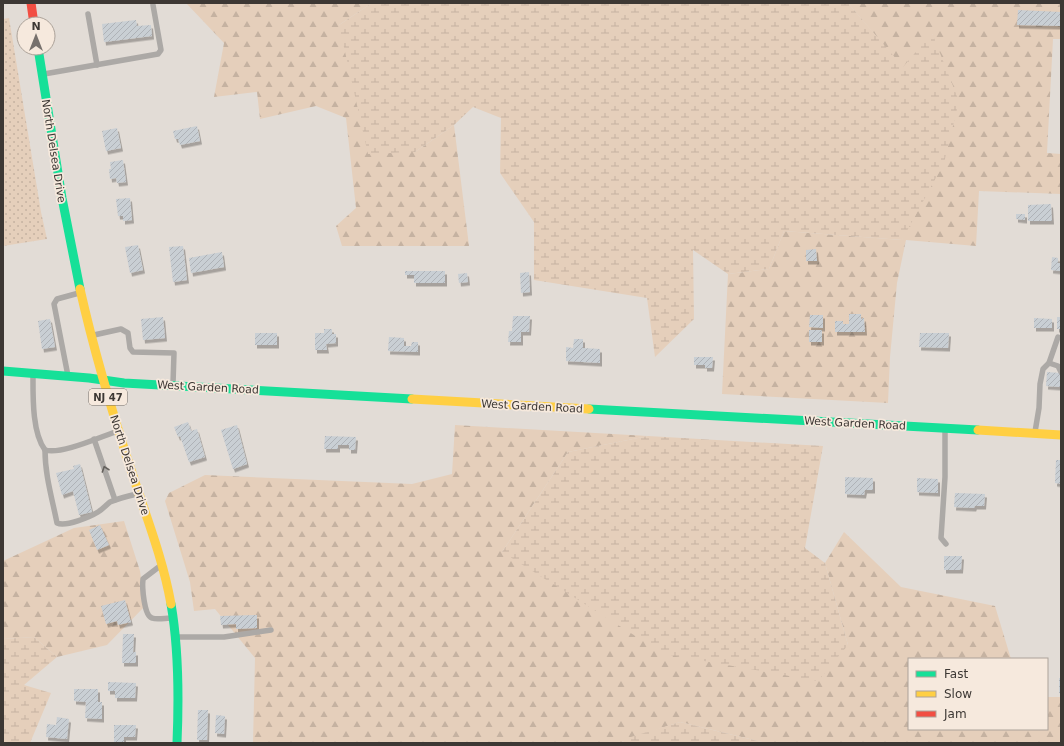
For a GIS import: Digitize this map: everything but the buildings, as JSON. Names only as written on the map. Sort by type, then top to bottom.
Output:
[{"type":"main road","points":[[31,3],[33,16]]},
{"type":"main road","name":"North Delsea Drive","points":[[39,56],[65,216],[81,293],[118,431],[162,564],[168,588],[176,638],[179,682],[177,743]]},
{"type":"main road","name":"West Garden Road","points":[[3,371],[68,376],[124,383],[1061,435]]},
{"type":"lane","points":[[42,74],[158,54],[161,52],[153,5]]},
{"type":"lane","points":[[88,14],[97,65]]},
{"type":"lane","points":[[68,376],[54,304],[57,299],[81,293]]},
{"type":"lane","points":[[92,335],[121,329],[128,333],[130,348],[133,352],[174,353],[173,385]]},
{"type":"lane","points":[[1035,434],[1043,369],[1049,363],[1058,337]]},
{"type":"lane","points":[[1049,363],[1058,366],[1061,372]]},
{"type":"lane","points":[[33,373],[33,399],[37,436],[45,450],[45,465],[57,523],[71,523],[97,513],[106,505],[115,500],[138,493]]},
{"type":"lane","points":[[945,428],[945,478],[941,538],[946,544]]},
{"type":"lane","points":[[1061,429],[1061,435]]},
{"type":"lane","points":[[45,450],[61,450],[118,431]]},
{"type":"lane","points":[[94,439],[115,500]]},
{"type":"lane","points":[[162,564],[143,579],[142,585],[146,613],[152,619],[173,618]]},
{"type":"lane","points":[[176,638],[224,637],[271,630]]},
{"type":"green space","points":[[186,3],[372,3],[339,25],[415,152],[454,125],[469,246],[342,246],[336,226],[356,208],[346,118],[316,106],[260,119],[257,92],[214,97],[224,43]]},
{"type":"green space","points":[[372,3],[848,3],[903,67],[932,33],[959,101],[944,163],[902,240],[784,231],[769,269],[728,274],[693,250],[694,319],[655,357],[647,298],[534,280],[534,222],[500,173],[501,118],[473,107],[454,125],[415,152],[368,154],[339,25]]},
{"type":"green space","points":[[848,3],[1061,3],[1061,39],[1053,39],[1047,153],[1061,154],[1061,194],[979,191],[976,246],[906,240],[897,283],[890,357],[888,403],[722,394],[728,274],[769,269],[784,231],[902,240],[933,34],[903,68]]},
{"type":"green space","points":[[9,18],[41,212],[47,239],[3,246],[3,19]]},
{"type":"green space","points":[[455,425],[648,436],[568,452],[502,552],[848,645],[825,563],[844,532],[901,587],[995,606],[1011,658],[908,658],[908,730],[1048,730],[1048,697],[1061,697],[1061,743],[766,743],[680,722],[622,741],[625,743],[253,743],[255,658],[215,609],[194,611],[190,582],[165,501],[169,493],[205,475],[412,484],[452,474]]},
{"type":"green space","points":[[648,436],[823,446],[805,548],[825,563],[848,645],[818,681],[664,654],[502,552],[568,452]]},
{"type":"green space","points":[[124,521],[140,571],[145,606],[107,645],[57,657],[34,637],[3,639],[3,561],[74,528]]},
{"type":"green space","points":[[34,637],[57,657],[24,685],[51,693],[30,743],[3,743],[3,639]]},
{"type":"green space","points":[[680,722],[766,743],[625,743],[621,740]]},
{"type":"traffic: fast","points":[[39,56],[62,198],[80,289]]},
{"type":"traffic: fast","points":[[3,371],[89,378],[124,383],[412,399]]},
{"type":"traffic: fast","points":[[589,409],[978,430]]},
{"type":"traffic: fast","points":[[171,604],[176,639],[178,673],[177,743]]},
{"type":"traffic: slow","points":[[80,289],[104,381],[159,554],[171,604]]},
{"type":"traffic: slow","points":[[412,399],[589,409]]},
{"type":"traffic: slow","points":[[978,430],[1061,435]]},
{"type":"traffic: jam","points":[[31,3],[33,16]]}]
